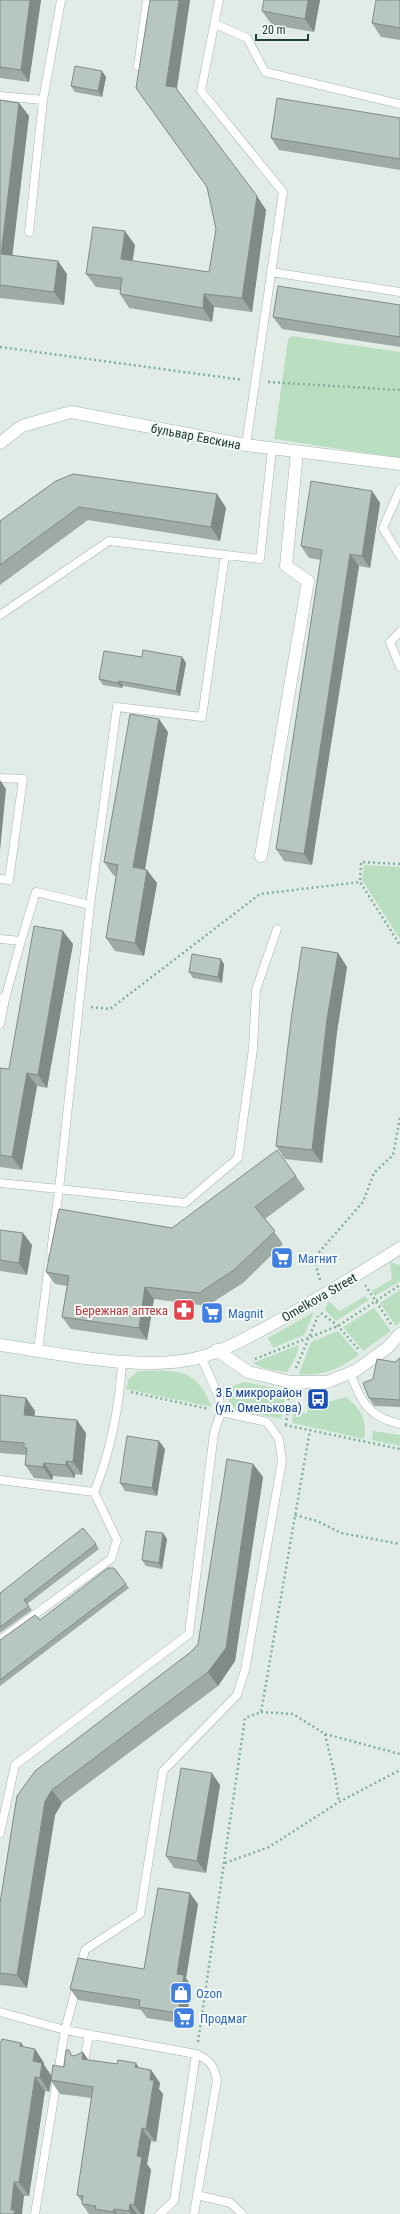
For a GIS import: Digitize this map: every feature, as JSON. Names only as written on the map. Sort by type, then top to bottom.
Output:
[{"type":"street","name":"бульвар Евскина","points":[[0,443],[22,426],[71,412],[246,445],[400,464]]},
{"type":"street","points":[[261,856],[308,581],[286,566],[297,452]]},
{"type":"street","name":"Omelkova Street","points":[[0,1345],[122,1362],[170,1361],[201,1357],[250,1336],[324,1296],[400,1248]]},
{"type":"street","points":[[218,1350],[248,1372],[290,1382],[327,1382],[350,1373],[369,1361],[387,1348],[399,1335]]},
{"type":"lane","points":[[29,232],[43,100],[61,0]]},
{"type":"lane","points":[[138,66],[147,0]]},
{"type":"lane","points":[[219,0],[201,91],[283,192],[246,445]]},
{"type":"lane","points":[[215,24],[247,38],[265,72],[400,104]]},
{"type":"lane","points":[[0,96],[43,100]]},
{"type":"lane","points":[[271,272],[400,292]]},
{"type":"lane","points":[[0,615],[109,541],[260,559],[272,449]]},
{"type":"lane","points":[[400,489],[383,528],[400,556]]},
{"type":"lane","points":[[38,1350],[59,1189],[90,905],[117,707],[202,717],[225,555]]},
{"type":"lane","points":[[400,632],[390,642],[400,667]]},
{"type":"lane","points":[[0,778],[23,779],[9,880],[0,879]]},
{"type":"lane","points":[[0,1024],[3,999],[36,892],[90,905]]},
{"type":"lane","points":[[0,1183],[185,1203],[238,1158],[253,1049],[256,990],[278,929]]},
{"type":"lane","points":[[0,939],[21,941]]},
{"type":"lane","points":[[0,1833],[15,1765],[189,1634],[214,1433],[222,1412],[215,1386],[201,1357]]},
{"type":"lane","points":[[0,1640],[111,1559],[117,1540],[94,1492],[105,1467],[121,1390],[122,1362]]},
{"type":"lane","points":[[350,1373],[361,1400],[372,1412],[400,1424]]},
{"type":"lane","points":[[35,2214],[65,2030],[85,1950],[140,1914],[163,1771],[237,1695],[246,1670],[275,1513],[282,1461],[279,1439],[267,1422],[222,1412]]},
{"type":"lane","points":[[0,1480],[94,1492]]},
{"type":"lane","points":[[0,2012],[65,2030],[196,2054],[206,2058],[214,2068],[217,2080],[194,2214]]},
{"type":"lane","points":[[84,2064],[89,2034]]},
{"type":"lane","points":[[160,2214],[174,2201],[196,2054]]},
{"type":"lane","points":[[197,2195],[230,2203],[242,2214]]},
{"type":"path","points":[[0,347],[255,381],[400,390]]},
{"type":"path","points":[[400,864],[361,862],[360,882],[400,945]]},
{"type":"path","points":[[79,1006],[110,1010],[260,894],[360,882]]},
{"type":"path","points":[[324,1296],[314,1258],[363,1202],[374,1174],[393,1155],[400,1118]]},
{"type":"path","points":[[358,1274],[374,1301],[399,1335]]},
{"type":"path","points":[[239,1365],[338,1326],[400,1285]]},
{"type":"path","points":[[286,1425],[290,1382],[320,1312],[338,1326],[369,1361]]},
{"type":"path","points":[[121,1390],[222,1412]]},
{"type":"path","points":[[267,1422],[400,1449]]},
{"type":"path","points":[[261,1712],[310,1430]]},
{"type":"path","points":[[295,1515],[316,1521],[342,1533],[400,1544]]},
{"type":"path","points":[[196,2054],[225,1863],[236,1770],[245,1718],[261,1712],[293,1714],[325,1734],[400,1754]]},
{"type":"path","points":[[325,1734],[335,1776],[338,1802]]},
{"type":"path","points":[[225,1863],[269,1847],[338,1802],[400,1770]]},
{"type":"green space","points":[[292,336],[400,352],[400,458],[274,439],[288,339]]},
{"type":"green space","points":[[364,865],[400,867],[400,939],[362,880]]},
{"type":"green space","points":[[390,1262],[400,1265],[400,1281],[375,1296],[372,1291],[392,1279]]},
{"type":"green space","points":[[400,1290],[400,1322],[396,1326],[380,1303]]},
{"type":"green space","points":[[365,1296],[369,1300],[336,1321],[325,1310],[328,1301],[340,1311]]},
{"type":"green space","points":[[374,1308],[391,1331],[363,1351],[343,1327]]},
{"type":"green space","points":[[314,1312],[304,1335],[273,1348],[268,1338]]},
{"type":"green space","points":[[338,1331],[359,1355],[338,1368],[324,1373],[308,1375],[299,1374],[311,1342]]},
{"type":"green space","points":[[299,1345],[296,1357],[287,1372],[265,1369],[253,1363]]},
{"type":"green space","points":[[138,1371],[164,1371],[183,1374],[199,1384],[212,1407],[126,1389],[129,1379]]},
{"type":"green space","points":[[244,1382],[286,1390],[281,1419],[236,1410],[227,1398],[227,1391],[232,1386]]},
{"type":"green space","points":[[346,1397],[362,1415],[365,1426],[364,1439],[292,1423],[293,1411],[307,1413],[308,1405],[324,1408],[327,1402]]},
{"type":"green space","points":[[373,1431],[400,1435],[400,1446],[372,1440]]},
{"type":"building","points":[[0,0],[30,0],[21,70],[0,67]]},
{"type":"building","points":[[150,0],[179,0],[166,86],[175,87],[257,196],[242,298],[204,294],[203,308],[120,294],[122,278],[86,274],[93,227],[125,231],[121,259],[209,272],[216,229],[207,187],[136,88]]},
{"type":"building","points":[[264,0],[308,0],[305,19],[262,11]]},
{"type":"building","points":[[376,0],[400,0],[400,28],[372,23]]},
{"type":"building","points":[[75,66],[102,71],[98,91],[71,86]]},
{"type":"building","points":[[277,98],[400,118],[400,159],[271,138]]},
{"type":"building","points":[[0,100],[19,103],[1,254],[58,261],[54,292],[0,285]]},
{"type":"building","points":[[278,286],[400,305],[400,337],[273,317]]},
{"type":"building","points":[[73,474],[217,494],[211,527],[79,507],[0,565],[0,521],[56,481]]},
{"type":"building","points":[[311,481],[372,491],[362,556],[350,554],[304,854],[276,849],[322,550],[301,546]]},
{"type":"building","points":[[143,650],[182,657],[176,691],[99,679],[104,651],[142,657]]},
{"type":"building","points":[[130,714],[159,719],[133,867],[147,870],[135,943],[106,938],[118,865],[104,862]]},
{"type":"building","points":[[34,926],[63,931],[38,1075],[27,1073],[12,1157],[0,1155],[0,1068],[9,1069]]},
{"type":"building","points":[[302,947],[338,953],[327,1019],[312,1150],[276,1146],[292,1013]]},
{"type":"building","points":[[192,954],[221,959],[218,977],[189,972]]},
{"type":"building","points":[[277,1150],[296,1176],[255,1207],[275,1231],[234,1270],[199,1293],[145,1287],[139,1328],[62,1317],[69,1276],[46,1272],[59,1209],[172,1228]]},
{"type":"building","points":[[0,1230],[23,1233],[19,1263],[0,1260]]},
{"type":"building","points":[[400,1358],[400,1400],[369,1398],[363,1383],[373,1379],[377,1359],[395,1362]]},
{"type":"building","points":[[0,1395],[26,1398],[24,1415],[77,1420],[73,1462],[66,1461],[66,1465],[44,1463],[43,1467],[25,1465],[27,1448],[24,1448],[24,1443],[0,1441]]},
{"type":"building","points":[[127,1436],[159,1441],[152,1488],[120,1483]]},
{"type":"building","points":[[227,1459],[253,1464],[226,1648],[208,1672],[52,1790],[45,1801],[17,1975],[0,1973],[0,1903],[17,1796],[35,1771],[192,1651],[198,1644]]},
{"type":"building","points":[[83,1528],[96,1544],[24,1600],[29,1606],[0,1627],[0,1593]]},
{"type":"building","points":[[146,1531],[163,1533],[159,1563],[142,1560]]},
{"type":"building","points":[[108,1568],[114,1568],[126,1584],[0,1680],[0,1640],[35,1615],[40,1620]]},
{"type":"building","points":[[181,1768],[212,1773],[197,1861],[166,1856]]},
{"type":"building","points":[[158,1888],[190,1893],[177,1974],[184,1975],[178,2013],[139,2007],[140,2000],[70,1989],[78,1958],[144,1969]]},
{"type":"building","points":[[2,2039],[21,2043],[20,2046],[35,2049],[33,2061],[42,2063],[40,2078],[35,2077],[19,2182],[14,2182],[11,2210],[15,2210],[14,2214],[0,2214],[0,2042]]},
{"type":"building","points":[[66,2050],[69,2050],[71,2055],[74,2056],[83,2052],[82,2059],[117,2064],[118,2060],[136,2063],[135,2067],[151,2070],[150,2080],[154,2080],[146,2129],[142,2128],[137,2156],[142,2157],[134,2205],[130,2204],[129,2211],[114,2209],[113,2212],[95,2209],[96,2206],[82,2204],[83,2196],[77,2195],[93,2087],[51,2080],[53,2065],[64,2067]]},
{"type":"place","name":"Магнит","points":[[282,1258]]},
{"type":"place","name":"Бережная аптека","points":[[184,1310]]},
{"type":"place","name":"Magnit","points":[[212,1313]]},
{"type":"place","name":"3 Б микрорайон (ул. Омелькова)","points":[[318,1399]]},
{"type":"place","name":"Ozon","points":[[181,1993]]},
{"type":"place","name":"Продмаг","points":[[184,2018]]}]
